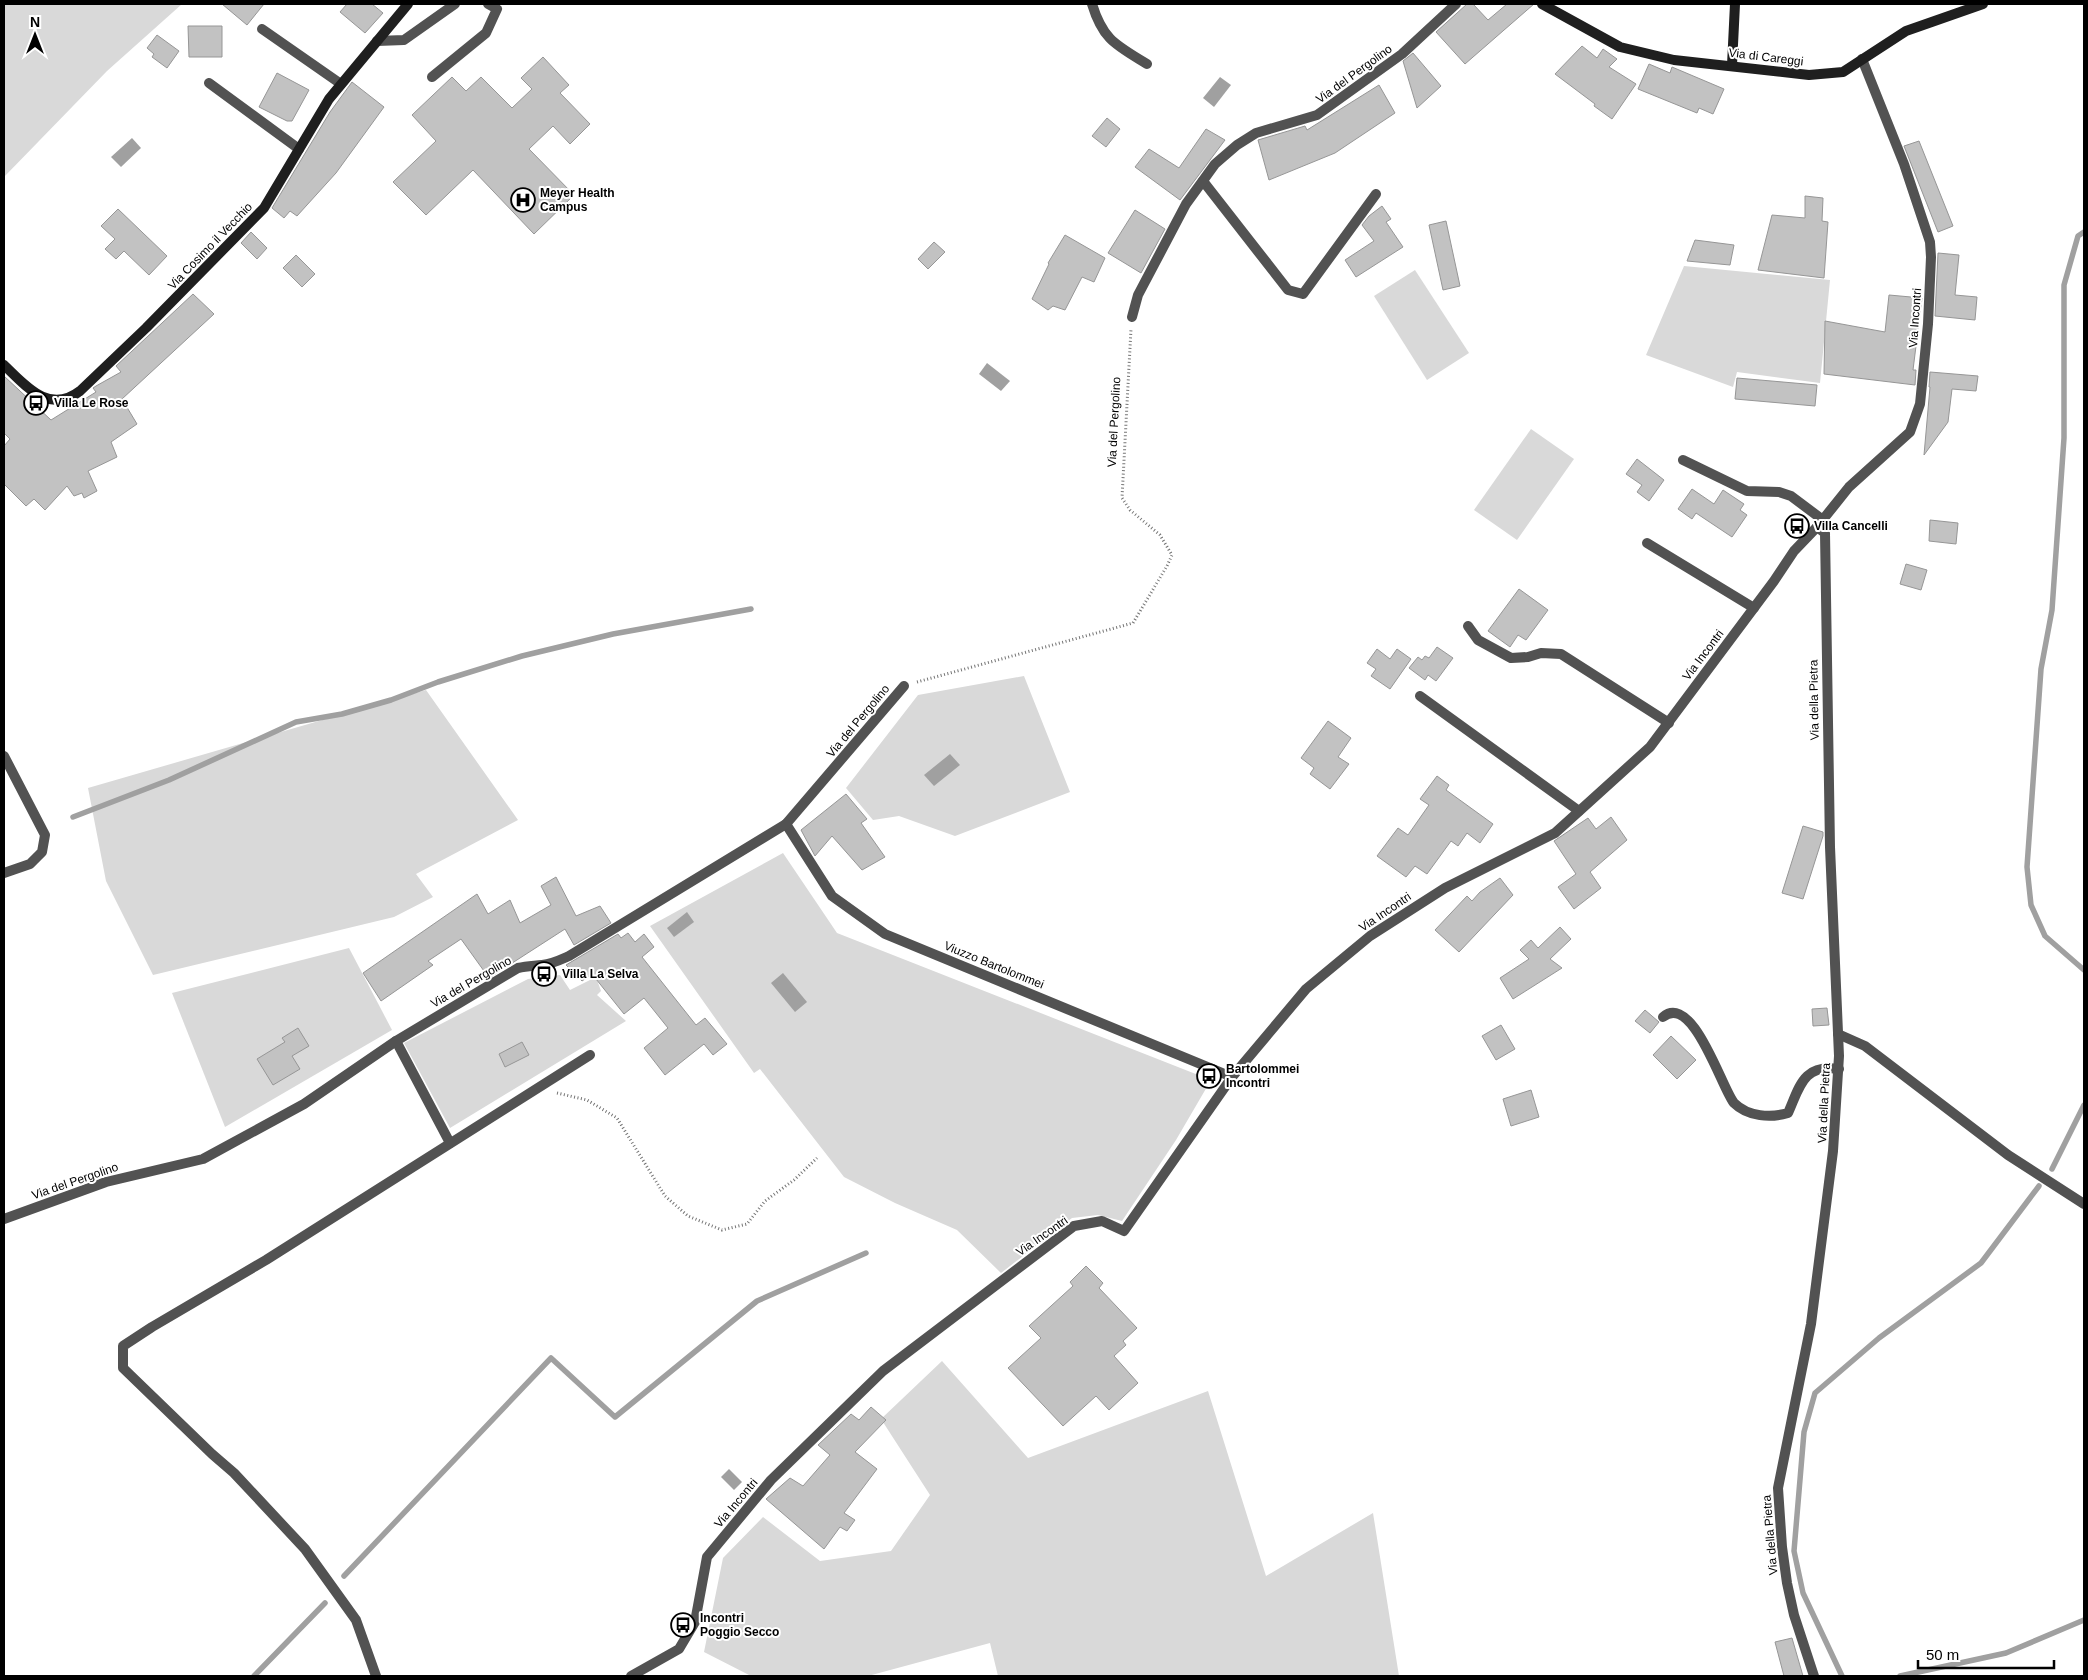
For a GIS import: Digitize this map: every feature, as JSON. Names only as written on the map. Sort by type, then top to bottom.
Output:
[{"type":"street","name":"Via Cosimo il Vecchio","points":[[4,365],[39,396],[60,400],[76,394],[146,328],[264,208],[329,99],[408,4]]},
{"type":"street","points":[[377,41],[404,40],[455,4]]},
{"type":"street","points":[[432,77],[486,32],[497,9],[488,4]]},
{"type":"street","points":[[1092,4],[1098,24],[1116,45],[1147,64]]},
{"type":"street","name":"Via del Pergolino","points":[[1132,317],[1138,295],[1186,204],[1215,164],[1237,145],[1256,133],[1317,116],[1402,54],[1456,4]]},
{"type":"street","name":"Via di Careggi","points":[[1542,4],[1620,46],[1674,60],[1809,75],[1843,72],[1906,31],[1983,4]]},
{"type":"street","points":[[1732,65],[1735,4]]},
{"type":"street","points":[[262,29],[341,84]]},
{"type":"street","name":"Via Incontri","points":[[631,1676],[679,1649],[695,1622],[707,1557],[770,1480],[883,1371],[1074,1226],[1102,1222],[1124,1231],[1232,1077],[1306,989],[1370,936],[1445,888],[1555,832],[1650,748],[1794,551],[1849,487],[1910,432],[1920,404],[1928,324],[1930,242],[1904,164],[1862,59]]},
{"type":"street","points":[[208,83],[299,149]]},
{"type":"street","points":[[1202,181],[1288,290],[1303,294],[1376,194]]},
{"type":"street","points":[[1683,460],[1747,491],[1779,492],[1791,496],[1820,523]]},
{"type":"street","name":"Via della Pietra","points":[[1814,1676],[1794,1615],[1787,1583],[1782,1547],[1778,1488],[1811,1324],[1833,1151],[1839,1069],[1830,846],[1825,533],[1820,523]]},
{"type":"street","points":[[1648,543],[1754,608]]},
{"type":"street","points":[[1468,626],[1478,640],[1511,658],[1528,657],[1541,653],[1561,654],[1669,722]]},
{"type":"street","name":"Via del Pergolino","points":[[4,1219],[106,1182],[203,1159],[304,1104],[396,1041],[518,968],[528,965],[555,963],[569,956],[786,824],[904,686]]},
{"type":"street","points":[[1420,696],[1580,811]]},
{"type":"street","points":[[4,756],[45,835],[42,852],[30,864],[4,873]]},
{"type":"street","name":"Viuzzo Bartolommei","points":[[786,824],[832,896],[885,934],[1232,1077]]},
{"type":"street","points":[[1663,1017],[1666,1014],[1678,1013],[1684,1017],[1708,1048],[1733,1102],[1743,1110],[1760,1115],[1777,1116],[1788,1113],[1806,1075],[1826,1067],[1839,1069]]},
{"type":"street","points":[[1838,1034],[1865,1046],[2008,1155],[2084,1204]]},
{"type":"street","points":[[396,1041],[450,1143]]},
{"type":"street","points":[[376,1676],[356,1620],[305,1549],[234,1473],[123,1368],[123,1346],[266,1260],[590,1055]]},
{"type":"path","name":"Via del Pergolino","points":[[904,686],[1133,623],[1158,582],[1172,554],[1160,535],[1130,510],[1122,498],[1132,317]]},
{"type":"path","points":[[537,1089],[587,1100],[617,1118],[665,1196],[688,1216],[722,1230],[747,1224],[766,1201],[794,1180],[817,1158]]},
{"type":"shaded area","points":[[4,4],[182,4],[107,71],[4,177]]},
{"type":"shaded area","points":[[1220,77],[1231,85],[1214,107],[1203,98]]},
{"type":"shaded area","points":[[132,138],[141,148],[121,167],[111,157]]},
{"type":"shaded area","points":[[1684,266],[1830,280],[1820,383],[1737,372],[1733,387],[1646,355]]},
{"type":"shaded area","points":[[1415,270],[1469,353],[1427,380],[1374,296]]},
{"type":"shaded area","points":[[987,363],[1010,381],[1001,391],[979,374]]},
{"type":"shaded area","points":[[1531,429],[1574,459],[1517,540],[1474,510]]},
{"type":"shaded area","points":[[1024,676],[1070,792],[955,836],[899,816],[873,820],[846,788],[918,695]]},
{"type":"shaded area","points":[[426,690],[518,820],[416,874],[433,897],[394,917],[153,975],[106,881],[88,788]]},
{"type":"shaded area","points":[[950,754],[960,765],[934,786],[924,775]]},
{"type":"shaded area","points":[[783,853],[837,933],[1211,1080],[1176,1140],[1122,1221],[1098,1215],[1072,1218],[1001,1273],[957,1230],[895,1203],[844,1177],[760,1069],[754,1073],[650,926]]},
{"type":"shaded area","points":[[687,912],[694,922],[674,937],[667,928]]},
{"type":"shaded area","points":[[349,948],[392,1030],[225,1127],[172,993]]},
{"type":"shaded area","points":[[783,973],[807,1002],[795,1012],[771,983]]},
{"type":"shaded area","points":[[560,975],[570,990],[596,977],[601,991],[597,995],[626,1021],[450,1128],[404,1043],[528,979]]},
{"type":"shaded area","points":[[942,1361],[1028,1458],[1208,1391],[1266,1576],[1373,1513],[1399,1676],[998,1676],[990,1643],[868,1676],[751,1676],[704,1652],[723,1558],[763,1517],[820,1561],[891,1551],[930,1495],[881,1419]]},
{"type":"shaded area","points":[[729,1469],[742,1482],[734,1490],[721,1477]]},
{"type":"building","points":[[222,4],[264,4],[247,25]]},
{"type":"building","points":[[347,4],[372,4],[383,13],[365,33],[340,12]]},
{"type":"building","points":[[1467,4],[1473,4],[1488,20],[1507,4],[1534,4],[1465,64],[1436,32]]},
{"type":"building","points":[[188,26],[222,26],[222,57],[189,57]]},
{"type":"building","points":[[157,35],[179,51],[167,68],[152,57],[154,54],[147,48]]},
{"type":"building","points":[[1582,46],[1597,58],[1603,49],[1617,59],[1609,67],[1636,84],[1612,119],[1555,74]]},
{"type":"building","points":[[1413,53],[1441,86],[1417,108],[1403,61]]},
{"type":"building","points":[[543,57],[569,85],[560,93],[590,124],[570,144],[553,126],[529,149],[574,195],[534,234],[473,170],[426,215],[393,182],[436,141],[412,115],[452,77],[466,91],[481,77],[512,108],[532,89],[521,78]]},
{"type":"building","points":[[1649,64],[1670,73],[1672,67],[1724,89],[1713,114],[1699,108],[1697,113],[1638,89]]},
{"type":"building","points":[[277,73],[309,90],[292,121],[287,121],[259,107]]},
{"type":"building","points":[[352,82],[384,107],[336,173],[297,216],[290,211],[284,218],[272,208],[330,112]]},
{"type":"building","points":[[1379,85],[1395,113],[1335,153],[1269,180],[1258,140],[1305,126],[1307,130]]},
{"type":"building","points":[[1107,118],[1120,129],[1106,147],[1092,136]]},
{"type":"building","points":[[1206,129],[1225,140],[1180,200],[1135,167],[1149,149],[1179,168]]},
{"type":"building","points":[[1919,141],[1953,226],[1938,232],[1904,146]]},
{"type":"building","points":[[1805,196],[1823,198],[1822,221],[1828,222],[1824,278],[1758,270],[1772,215],[1805,218]]},
{"type":"building","points":[[1382,206],[1391,219],[1386,222],[1403,247],[1356,277],[1345,260],[1374,241],[1362,225],[1369,216]]},
{"type":"building","points":[[118,209],[167,256],[149,275],[124,251],[116,259],[105,249],[115,239],[101,226]]},
{"type":"building","points":[[1135,210],[1165,229],[1141,273],[1108,253]]},
{"type":"building","points":[[1446,221],[1460,286],[1443,290],[1429,225]]},
{"type":"building","points":[[251,232],[267,248],[257,259],[241,243]]},
{"type":"building","points":[[1065,235],[1105,258],[1094,282],[1082,277],[1065,310],[1053,306],[1048,310],[1032,299],[1048,263]]},
{"type":"building","points":[[1695,240],[1734,245],[1730,265],[1687,261]]},
{"type":"building","points":[[934,242],[945,252],[928,269],[918,259]]},
{"type":"building","points":[[1938,253],[1959,255],[1955,295],[1977,297],[1975,320],[1935,316]]},
{"type":"building","points":[[296,255],[315,274],[302,287],[283,268]]},
{"type":"building","points":[[193,294],[214,314],[122,399],[137,424],[111,442],[117,457],[88,471],[97,491],[84,498],[82,493],[74,496],[67,486],[45,510],[34,499],[26,506],[4,484],[4,446],[10,439],[4,433],[4,376],[51,420],[96,392],[93,388],[121,372],[116,366]]},
{"type":"building","points":[[1889,295],[1922,298],[1913,370],[1916,370],[1915,385],[1824,374],[1825,321],[1885,332]]},
{"type":"building","points":[[1930,372],[1978,376],[1976,391],[1952,389],[1948,422],[1924,455],[1930,387]]},
{"type":"building","points":[[1737,378],[1817,385],[1815,406],[1735,399]]},
{"type":"building","points":[[1637,459],[1664,480],[1649,501],[1637,492],[1642,485],[1626,474]]},
{"type":"building","points":[[1692,489],[1714,504],[1723,490],[1744,504],[1740,510],[1747,515],[1732,537],[1696,513],[1692,519],[1678,509]]},
{"type":"building","points":[[1930,520],[1958,523],[1956,544],[1929,541]]},
{"type":"building","points":[[1906,564],[1927,570],[1921,590],[1900,584]]},
{"type":"building","points":[[1519,589],[1548,610],[1526,640],[1518,635],[1510,647],[1488,631]]},
{"type":"building","points":[[1437,647],[1453,658],[1436,681],[1428,675],[1425,680],[1409,668],[1418,657],[1422,660],[1425,656],[1429,658]]},
{"type":"building","points":[[1377,649],[1390,659],[1397,649],[1411,659],[1390,689],[1371,676],[1376,669],[1367,663]]},
{"type":"building","points":[[1328,721],[1351,738],[1338,757],[1349,764],[1330,789],[1310,774],[1314,768],[1301,758]]},
{"type":"building","points":[[1437,776],[1449,785],[1446,790],[1493,824],[1480,843],[1467,833],[1458,846],[1451,841],[1427,874],[1415,866],[1406,877],[1377,856],[1398,828],[1408,835],[1429,805],[1420,799]]},
{"type":"building","points":[[846,794],[867,819],[861,823],[885,857],[862,870],[832,836],[815,856],[801,830]]},
{"type":"building","points":[[1611,817],[1627,840],[1590,872],[1601,888],[1574,909],[1558,887],[1576,874],[1554,841],[1588,818],[1596,829]]},
{"type":"building","points":[[1803,826],[1823,832],[1823,836],[1803,899],[1782,893]]},
{"type":"building","points":[[556,877],[576,916],[600,906],[611,923],[574,945],[565,929],[489,978],[461,939],[428,961],[433,965],[381,1001],[363,973],[477,894],[488,914],[510,900],[520,923],[551,905],[541,886]]},
{"type":"building","points":[[1500,878],[1513,895],[1459,952],[1435,930],[1467,896],[1472,901],[1480,892]]},
{"type":"building","points":[[1560,927],[1571,939],[1550,959],[1562,968],[1513,999],[1500,978],[1529,959],[1520,950],[1531,940],[1538,948]]},
{"type":"building","points":[[628,933],[635,942],[644,934],[654,947],[642,957],[696,1025],[705,1018],[727,1044],[713,1055],[704,1044],[665,1075],[644,1048],[668,1028],[644,998],[624,1014],[592,974],[582,981],[566,965],[618,934],[621,938]]},
{"type":"building","points":[[1827,1008],[1829,1025],[1813,1026],[1812,1009]]},
{"type":"building","points":[[1645,1010],[1659,1022],[1650,1033],[1635,1021]]},
{"type":"building","points":[[1501,1025],[1515,1049],[1496,1060],[1482,1036]]},
{"type":"building","points":[[298,1028],[309,1046],[292,1056],[300,1069],[273,1085],[257,1059],[285,1042],[282,1038]]},
{"type":"building","points":[[1671,1036],[1696,1060],[1677,1079],[1653,1055]]},
{"type":"building","points":[[522,1042],[529,1055],[505,1067],[499,1054]]},
{"type":"building","points":[[1531,1090],[1539,1117],[1511,1126],[1503,1099]]},
{"type":"building","points":[[1086,1266],[1103,1283],[1099,1288],[1137,1328],[1123,1341],[1126,1345],[1114,1356],[1138,1383],[1109,1410],[1096,1396],[1063,1426],[1008,1368],[1041,1338],[1029,1326],[1073,1286],[1070,1282]]},
{"type":"building","points":[[871,1407],[886,1420],[855,1452],[877,1469],[844,1513],[855,1520],[847,1531],[840,1527],[824,1549],[766,1499],[790,1478],[803,1486],[830,1455],[818,1445],[851,1414],[859,1420]]},
{"type":"building","points":[[1792,1638],[1803,1676],[1784,1676],[1775,1642]]},
{"type":"waterway","points":[[2084,232],[2078,236],[2064,285],[2064,438],[2052,610],[2041,669],[2027,867],[2031,905],[2045,936],[2084,970]]},
{"type":"waterway","points":[[73,817],[169,780],[296,722],[342,714],[391,700],[438,682],[522,656],[613,634],[751,609]]},
{"type":"waterway","points":[[2052,1169],[2084,1105]]},
{"type":"waterway","points":[[1842,1676],[1803,1593],[1794,1551],[1804,1432],[1815,1393],[1879,1338],[1981,1263],[2039,1186]]},
{"type":"waterway","points":[[344,1576],[551,1358],[615,1417],[757,1301],[866,1253]]},
{"type":"waterway","points":[[254,1676],[325,1603]]},
{"type":"waterway","points":[[1900,1676],[2006,1653],[2084,1620]]},
{"type":"place","name":"Meyer Health Campus","points":[[523,200]]},
{"type":"place","name":"Villa Le Rose","points":[[36,403]]},
{"type":"place","name":"Villa Cancelli","points":[[1797,526]]},
{"type":"place","name":"Villa La Selva","points":[[544,974]]},
{"type":"place","name":"Bartolommei Incontri","points":[[1209,1076]]},
{"type":"place","name":"Incontri Poggio Secco","points":[[683,1625]]}]
